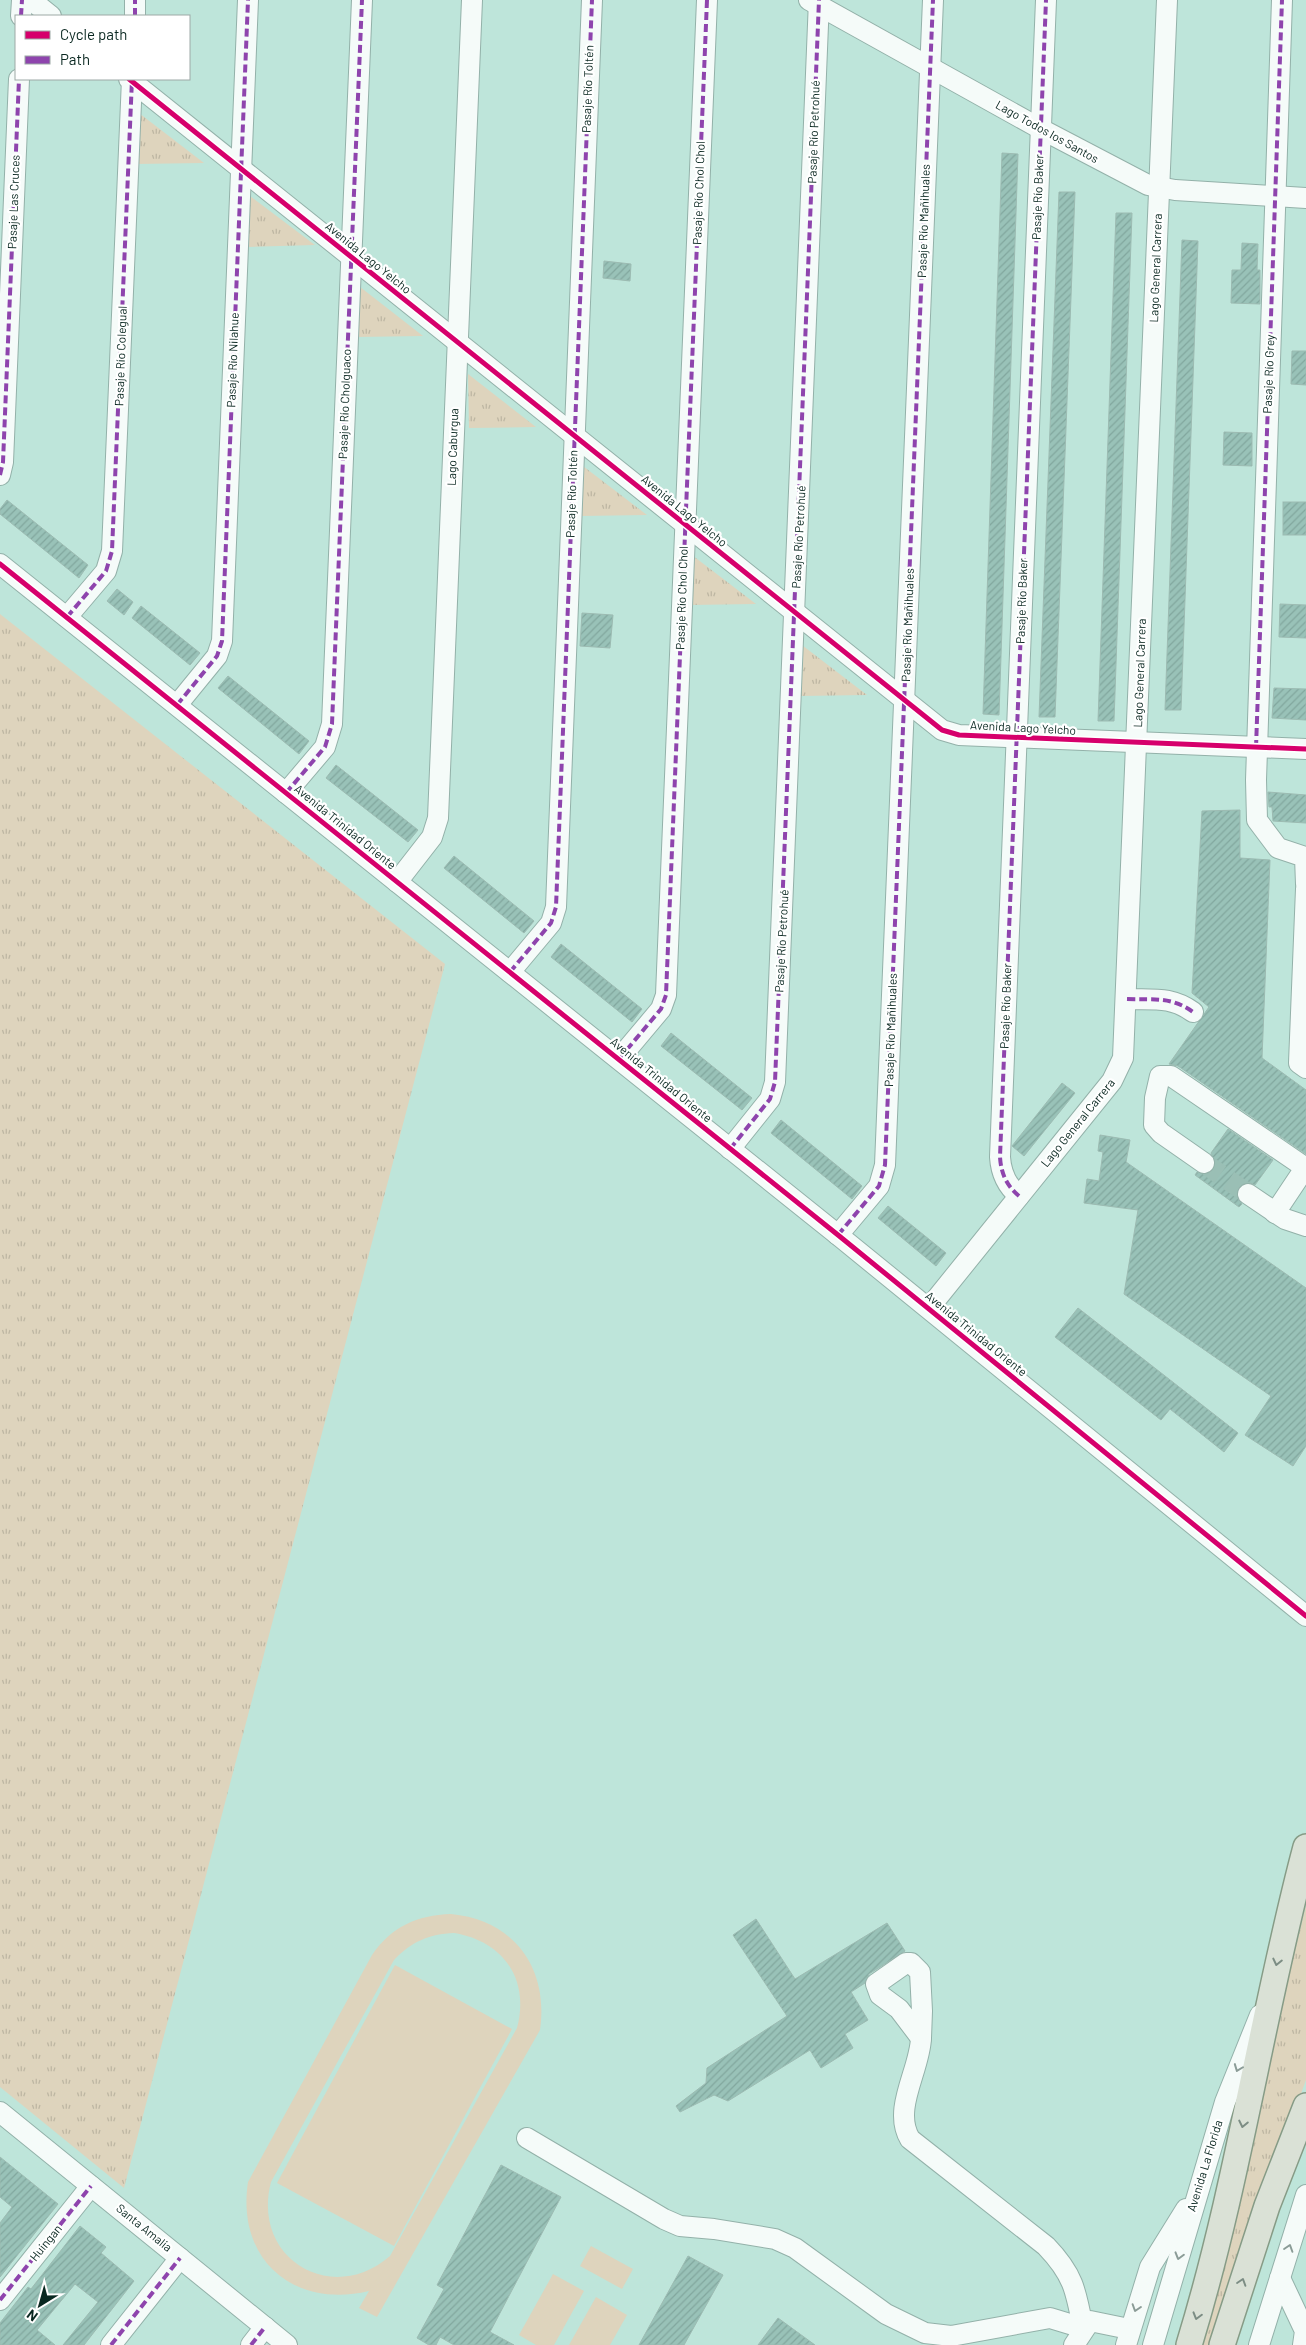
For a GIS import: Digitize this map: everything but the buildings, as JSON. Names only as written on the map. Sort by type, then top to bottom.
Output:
[{"type":"main road","name":"Avenida La Florida","points":[[1189,2345],[1222,2225],[1271,1991],[1306,1847]]},
{"type":"main road","points":[[1286,1924],[1293,1916],[1306,1909]]},
{"type":"main road","points":[[1222,2345],[1264,2213],[1306,2106]]},
{"type":"street","points":[[21,15],[22,0]]},
{"type":"street","points":[[31,0],[50,15]]},
{"type":"street","points":[[135,0],[135,15]]},
{"type":"street","name":"Pasaje Río Nilahue","points":[[177,705],[217,656],[222,641],[248,0]]},
{"type":"street","name":"Pasaje Río Cholguaco","points":[[286,793],[325,748],[331,732],[362,0]]},
{"type":"street","name":"Lago Caburgua","points":[[398,882],[432,837],[438,818],[472,0]]},
{"type":"street","name":"Pasaje Río Toltén","points":[[510,972],[551,923],[556,907],[592,0]]},
{"type":"street","name":"Pasaje Río Chol Chol","points":[[619,1060],[661,1009],[666,995],[707,0]]},
{"type":"street","name":"Pasaje Río Mañihuales","points":[[838,1235],[873,1194],[883,1177],[886,1165],[933,0]]},
{"type":"street","name":"Pasaje Río Baker","points":[[1019,1196],[1012,1191],[1003,1176],[1000,1157],[1046,0]]},
{"type":"street","name":"Lago General Carrera","points":[[929,1308],[1117,1074],[1125,1050],[1167,0]]},
{"type":"street","name":"Pasaje Río Grey","points":[[1282,0],[1256,748],[1257,820],[1278,848],[1305,857],[1306,884]]},
{"type":"street","name":"Lago Todos los Santos","points":[[816,2],[1041,129],[1138,181],[1159,188],[1306,198]]},
{"type":"street","name":"Pasaje Río Petrohué","points":[[730,1148],[770,1099],[775,1087],[794,613],[798,575],[816,2]]},
{"type":"street","name":"Pasaje Las Cruces","points":[[0,475],[3,462],[18,80]]},
{"type":"street","name":"Avenida Lago Yelcho","points":[[131,80],[794,613],[947,733],[1137,743],[1306,749]]},
{"type":"street","name":"Pasaje Río Colegual","points":[[67,617],[106,571],[112,551],[131,80]]},
{"type":"street","name":"Avenida Trinidad Oriente","points":[[0,564],[929,1308],[1306,1616]]},
{"type":"street","points":[[1306,889],[1299,1063],[1306,1068]]},
{"type":"street","points":[[1127,998],[1173,1001],[1181,1003],[1193,1012]]},
{"type":"street","points":[[1204,1163],[1161,1133],[1154,1125],[1154,1098],[1160,1076],[1171,1076],[1306,1168],[1275,1213]]},
{"type":"street","points":[[1248,1194],[1275,1213],[1306,1226]]},
{"type":"street","name":"Avenida La Florida","points":[[1153,2345],[1225,2102],[1247,2043],[1271,1991]]},
{"type":"street","points":[[921,2038],[920,2050],[904,2108],[903,2123],[905,2131],[910,2139],[1046,2246],[1062,2262],[1070,2274],[1077,2295],[1079,2336]]},
{"type":"street","name":"Santa Amalia","points":[[0,2112],[288,2345]]},
{"type":"street","points":[[527,2138],[664,2220],[680,2226],[775,2238],[795,2248],[886,2314],[925,2333],[973,2338],[1050,2318],[1079,2336]]},
{"type":"street","name":"Huingan","points":[[0,2300],[91,2186]]},
{"type":"street","points":[[1079,2336],[1090,2321],[1127,2337],[1150,2268],[1198,2188]]},
{"type":"street","points":[[1259,2345],[1306,2196]]},
{"type":"street","points":[[111,2345],[180,2258]]},
{"type":"street","points":[[1280,2278],[1305,2331],[1303,2345]]},
{"type":"street","points":[[251,2345],[265,2327]]},
{"type":"green space","points":[[135,110],[204,163],[136,164]]},
{"type":"green space","points":[[246,193],[315,245],[248,247]]},
{"type":"green space","points":[[355,283],[423,336],[356,337]]},
{"type":"green space","points":[[468,374],[536,427],[469,428]]},
{"type":"green space","points":[[579,463],[647,515],[580,516]]},
{"type":"green space","points":[[688,552],[756,604],[689,605]]},
{"type":"green space","points":[[0,614],[445,964],[124,2188],[0,2087]]},
{"type":"green space","points":[[798,642],[867,695],[800,696]]},
{"type":"green space","points":[[1306,1905],[1306,2080],[1210,2345],[1196,2345],[1240,2203],[1284,1996]]},
{"type":"green space","points":[[451,1914],[473,1918],[493,1926],[509,1937],[522,1951],[532,1968],[539,1987],[541,2007],[540,2030],[377,2317],[359,2308],[369,2291],[342,2295],[317,2293],[295,2285],[276,2273],[261,2256],[251,2234],[247,2210],[248,2182],[379,1945],[406,1924],[439,1915]],"holes":[[[454,1933],[471,1937],[486,1944],[509,1965],[516,1979],[520,1994],[517,2028],[390,2256],[367,2271],[344,2277],[321,2275],[301,2267],[284,2252],[273,2233],[268,2209],[271,2182],[394,1960],[407,1948],[429,1937]]]},
{"type":"green space","points":[[395,1965],[512,2029],[394,2246],[277,2183]]},
{"type":"green space","points":[[591,2246],[633,2269],[622,2289],[580,2266]]},
{"type":"green space","points":[[553,2274],[584,2291],[554,2345],[536,2345],[519,2335]]},
{"type":"green space","points":[[596,2297],[627,2315],[610,2345],[569,2345]]},
{"type":"tunnel","points":[[1204,1163],[1248,1194]]},
{"type":"marked path","points":[[21,15],[22,0]]},
{"type":"marked path","points":[[135,0],[135,15]]},
{"type":"marked path","points":[[177,705],[217,656],[222,641],[248,0]]},
{"type":"marked path","points":[[286,793],[325,747],[332,724],[362,0]]},
{"type":"marked path","points":[[510,972],[551,923],[556,907],[592,0]]},
{"type":"marked path","points":[[619,1059],[661,1009],[666,995],[707,0]]},
{"type":"marked path","points":[[730,1149],[770,1099],[775,1082],[819,0]]},
{"type":"marked path","points":[[838,1235],[879,1186],[885,1165],[933,0]]},
{"type":"marked path","points":[[1019,1196],[1005,1179],[1000,1157],[1046,0]]},
{"type":"marked path","points":[[1256,748],[1282,0]]},
{"type":"marked path","points":[[0,475],[3,462],[19,80]]},
{"type":"marked path","points":[[67,617],[106,571],[112,551],[132,80]]},
{"type":"marked path","points":[[1127,999],[1169,1001],[1177,1003],[1193,1012]]},
{"type":"marked path","points":[[0,2300],[91,2186]]},
{"type":"marked path","points":[[111,2345],[180,2258]]},
{"type":"marked path","points":[[251,2345],[265,2327]]},
{"type":"cycle path","points":[[130,80],[942,730],[959,735],[1306,749]]},
{"type":"cycle path","points":[[0,564],[838,1235],[1306,1616]]}]
